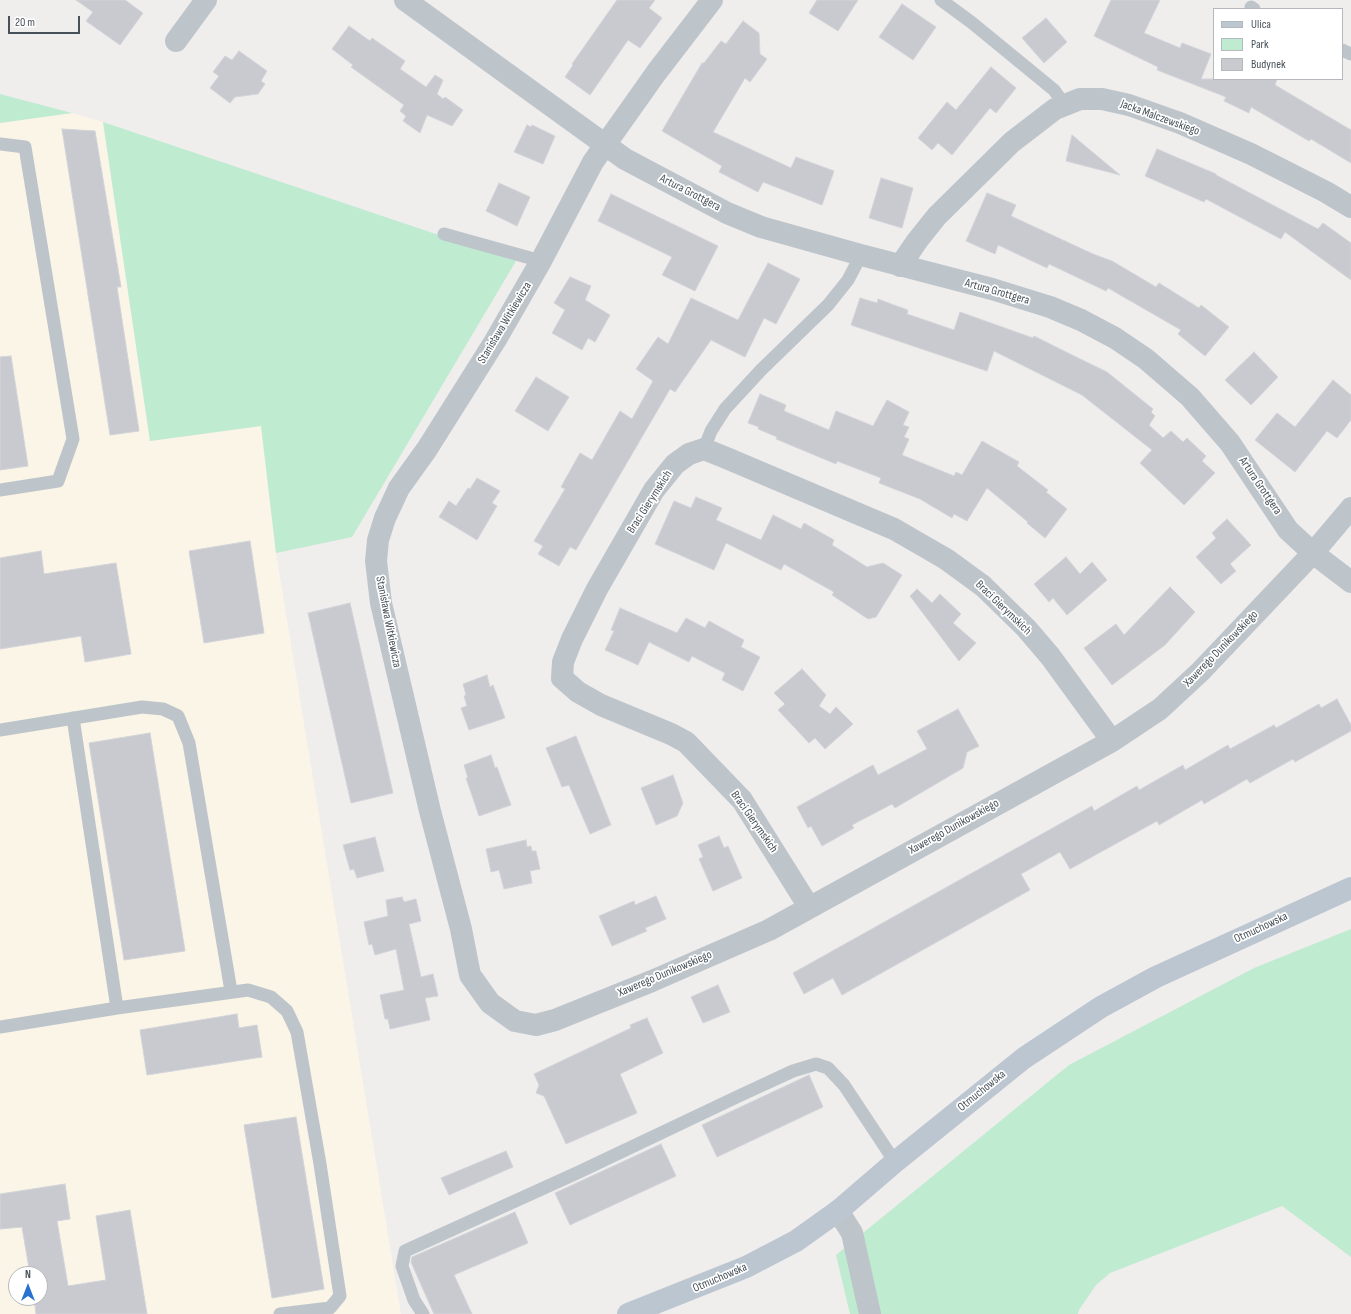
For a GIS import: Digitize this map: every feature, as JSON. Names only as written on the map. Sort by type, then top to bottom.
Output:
[{"type":"main road","name":"Otmuchowska","points":[[628,1314],[752,1264],[796,1241],[838,1210],[1024,1058],[1101,1007],[1156,977],[1351,888]]},
{"type":"street","points":[[176,41],[206,0]]},
{"type":"street","points":[[406,0],[606,144]]},
{"type":"street","name":"Stanisława Witkiewicza","points":[[490,1003],[470,975],[428,803],[381,603],[376,561],[378,540],[385,518],[399,488],[427,449],[495,341],[541,261],[593,162],[656,73],[712,0]]},
{"type":"street","name":"Jacka Malczewskiego","points":[[900,266],[917,241],[966,186],[1012,142],[1064,104],[1080,99],[1102,99],[1129,105],[1180,123],[1251,154],[1326,192],[1351,207]]},
{"type":"street","name":"Artura Grottgera","points":[[606,144],[625,159],[663,180],[728,213],[761,227],[900,266],[992,289],[1050,307],[1081,320],[1115,338],[1146,359],[1190,397],[1230,443],[1288,530],[1313,553],[1351,582]]},
{"type":"street","name":"Braci Gierymskich","points":[[809,907],[742,800],[691,747],[671,734],[601,705],[578,692],[562,678],[563,662],[572,639],[597,589],[654,490],[675,464],[689,454],[704,449],[894,529],[946,559],[983,586],[1026,628],[1050,656],[1112,741]]},
{"type":"street","name":"Xawerego Dunikowskiego","points":[[490,1003],[515,1021],[536,1025],[556,1020],[652,981],[769,930],[1112,741],[1160,709],[1200,672],[1313,553],[1351,508]]},
{"type":"street","points":[[838,1210],[852,1233],[870,1314]]},
{"type":"lane","points":[[941,0],[971,22],[1054,90],[1064,104]]},
{"type":"lane","points":[[0,144],[25,147],[73,439],[58,481],[0,490]]},
{"type":"lane","points":[[444,234],[541,261]]},
{"type":"lane","points":[[704,449],[711,431],[725,409],[761,370],[828,305],[848,280],[861,255]]},
{"type":"lane","points":[[0,730],[142,707],[164,709],[178,716],[189,743],[231,991]]},
{"type":"lane","points":[[73,718],[116,1008]]},
{"type":"lane","points":[[0,1027],[116,1008],[231,991],[248,990],[271,997],[287,1011],[297,1032],[320,1164],[340,1296],[330,1311],[280,1314]]},
{"type":"lane","points":[[423,1314],[414,1300],[402,1266],[405,1251],[579,1172],[741,1094],[793,1071],[816,1064],[828,1068],[844,1085],[895,1162]]},
{"type":"shaded area","points":[[72,113],[103,122],[150,441],[261,426],[276,553],[401,1314],[0,1314],[0,123]]},
{"type":"green space","points":[[0,94],[72,113],[0,123]]},
{"type":"green space","points":[[103,122],[516,261],[352,537],[276,553],[261,426],[150,441]]},
{"type":"green space","points":[[1351,929],[1351,1257],[1282,1206],[1110,1273],[1096,1285],[1079,1310],[1078,1314],[850,1314],[836,1255],[1069,1065],[1254,968]]},
{"type":"building","points":[[76,0],[125,0],[143,13],[120,45],[86,21],[93,12]]},
{"type":"building","points":[[617,0],[655,0],[649,8],[662,18],[640,48],[628,40],[590,95],[565,77],[573,65],[572,64]]},
{"type":"building","points":[[817,0],[858,0],[838,31],[809,13]]},
{"type":"building","points":[[1111,0],[1160,0],[1144,33],[1180,48],[1182,43],[1211,54],[1201,79],[1277,80],[1275,85],[1351,130],[1351,163],[1311,139],[1309,141],[1251,107],[1249,113],[1224,101],[1226,97],[1157,70],[1158,67],[1094,36]]},
{"type":"building","points":[[902,4],[936,27],[913,60],[879,37]]},
{"type":"building","points":[[1046,18],[1067,42],[1044,63],[1022,38]]},
{"type":"building","points":[[743,21],[759,33],[760,54],[767,59],[750,82],[745,78],[713,132],[791,168],[796,157],[834,171],[822,205],[763,182],[758,192],[719,172],[722,166],[662,131],[702,63],[704,63],[721,41],[726,44]]},
{"type":"building","points":[[349,26],[370,41],[372,38],[405,61],[400,69],[426,87],[435,75],[443,80],[437,94],[443,99],[445,97],[463,110],[452,126],[427,115],[420,133],[403,121],[406,116],[400,111],[404,105],[351,67],[353,65],[332,49]]},
{"type":"building","points":[[239,51],[267,71],[261,81],[265,84],[258,94],[235,97],[230,103],[210,88],[219,76],[213,72],[225,56],[232,60]]},
{"type":"building","points":[[991,67],[1016,88],[996,113],[990,108],[952,155],[938,143],[932,150],[918,138],[947,102],[956,110]]},
{"type":"building","points":[[527,125],[531,127],[532,125],[555,136],[543,164],[514,152]]},
{"type":"building","points":[[62,129],[95,131],[121,287],[117,287],[139,431],[110,435]]},
{"type":"building","points":[[1072,135],[1120,175],[1066,161]]},
{"type":"building","points":[[1157,149],[1216,174],[1318,229],[1323,223],[1351,243],[1351,280],[1285,232],[1281,239],[1206,199],[1204,202],[1145,176]]},
{"type":"building","points":[[881,178],[913,188],[902,228],[869,218]]},
{"type":"building","points":[[499,183],[530,197],[517,226],[486,211]]},
{"type":"building","points":[[987,193],[1016,205],[1011,216],[1093,254],[1112,261],[1156,287],[1159,283],[1199,308],[1201,305],[1229,327],[1205,356],[1178,334],[1181,330],[1108,288],[1106,291],[1049,264],[1047,268],[998,245],[995,254],[966,241]]},
{"type":"building","points":[[611,194],[718,246],[695,291],[662,275],[672,257],[598,221]]},
{"type":"building","points":[[768,263],[800,279],[776,324],[764,318],[745,357],[711,340],[675,392],[670,389],[576,550],[570,547],[559,566],[538,554],[543,546],[534,541],[565,489],[561,487],[580,453],[592,460],[620,411],[632,419],[653,381],[636,369],[658,337],[668,344],[691,298],[738,320]]},
{"type":"building","points":[[570,277],[591,286],[585,300],[610,315],[595,342],[588,338],[582,350],[552,333],[565,310],[554,303]]},
{"type":"building","points":[[860,298],[877,303],[878,299],[908,310],[907,314],[954,330],[960,312],[1033,338],[1034,336],[1107,372],[1153,409],[1151,412],[1155,416],[1149,425],[1163,438],[1171,431],[1183,442],[1187,438],[1206,456],[1202,461],[1215,473],[1184,505],[1140,463],[1152,450],[1082,395],[994,351],[987,371],[851,325]]},
{"type":"building","points":[[1254,352],[1278,377],[1251,405],[1225,380]]},
{"type":"building","points":[[11,356],[28,466],[0,470],[0,357]]},
{"type":"building","points":[[536,377],[569,397],[548,431],[515,411]]},
{"type":"building","points":[[1333,380],[1351,395],[1351,420],[1337,438],[1327,431],[1295,472],[1255,440],[1277,413],[1295,427]]},
{"type":"building","points":[[760,394],[786,405],[784,411],[829,430],[836,411],[873,426],[887,400],[909,412],[903,425],[909,427],[904,437],[909,439],[902,455],[954,476],[956,472],[962,475],[982,441],[1019,462],[1017,466],[1048,490],[1046,492],[1067,509],[1045,538],[987,488],[967,521],[954,514],[952,518],[920,499],[879,483],[881,478],[837,461],[836,464],[776,439],[777,437],[748,423]]},
{"type":"building","points":[[477,478],[500,491],[492,503],[497,506],[477,540],[439,517],[449,501],[456,506]]},
{"type":"building","points":[[696,497],[722,508],[716,520],[761,540],[773,515],[801,529],[804,523],[834,540],[832,545],[867,567],[883,563],[902,575],[876,617],[868,619],[832,595],[834,592],[784,564],[781,570],[726,543],[714,570],[655,544],[674,501],[691,508]]},
{"type":"building","points":[[1227,519],[1251,545],[1230,564],[1236,571],[1221,584],[1196,557],[1216,538],[1212,533]]},
{"type":"building","points":[[250,541],[264,633],[204,643],[189,551]]},
{"type":"building","points":[[41,551],[44,574],[116,563],[131,654],[85,662],[81,636],[0,649],[0,558]]},
{"type":"building","points":[[1066,557],[1080,574],[1092,562],[1107,580],[1067,615],[1053,598],[1049,602],[1034,584]]},
{"type":"building","points":[[1170,587],[1195,612],[1165,645],[1112,685],[1084,648],[1116,624],[1124,635]]},
{"type":"building","points":[[917,589],[932,603],[940,594],[961,614],[953,623],[976,643],[959,661],[910,596]]},
{"type":"building","points":[[350,603],[393,793],[351,803],[308,613]]},
{"type":"building","points":[[620,608],[677,633],[686,618],[705,628],[709,621],[744,640],[741,647],[760,657],[743,691],[722,680],[725,673],[692,656],[689,662],[649,642],[638,665],[605,650],[614,631],[611,630]]},
{"type":"building","points":[[802,669],[826,695],[819,706],[830,714],[836,707],[853,724],[825,749],[815,738],[809,743],[778,710],[785,704],[774,693]]},
{"type":"building","points":[[487,675],[490,687],[493,685],[505,718],[469,730],[461,708],[467,706],[463,684]]},
{"type":"building","points":[[1337,699],[1351,725],[1351,731],[1295,762],[1293,759],[1250,783],[1247,779],[1204,804],[1202,800],[1159,825],[1157,821],[1070,869],[1060,852],[1021,874],[1030,890],[842,995],[833,978],[804,994],[793,973],[1092,806],[1094,811],[1137,786],[1139,790],[1183,765],[1185,770],[1228,745],[1230,749],[1274,725],[1276,728],[1319,704],[1321,708]]},
{"type":"building","points":[[958,709],[979,746],[967,752],[963,768],[895,808],[892,804],[852,825],[854,828],[822,846],[811,826],[808,828],[797,807],[873,765],[878,775],[927,749],[917,731]]},
{"type":"building","points":[[150,733],[185,951],[124,960],[89,743]]},
{"type":"building","points":[[576,736],[611,825],[590,834],[569,785],[562,787],[546,748]]},
{"type":"building","points":[[491,755],[511,805],[479,816],[466,778],[468,778],[464,765]]},
{"type":"building","points":[[673,775],[683,803],[677,816],[656,825],[641,788]]},
{"type":"building","points":[[719,836],[724,848],[728,846],[742,878],[713,891],[699,859],[703,857],[698,845]]},
{"type":"building","points":[[375,837],[384,871],[357,878],[354,869],[350,870],[343,845]]},
{"type":"building","points":[[526,840],[527,847],[531,846],[532,851],[536,851],[540,869],[530,871],[532,883],[504,889],[499,870],[491,872],[486,849]]},
{"type":"building","points":[[656,896],[666,919],[645,928],[647,931],[612,946],[599,916],[634,901],[635,905]]},
{"type":"building","points":[[402,897],[404,902],[416,899],[421,921],[409,924],[421,977],[433,974],[438,996],[425,998],[430,1020],[390,1029],[388,1019],[385,1019],[380,995],[404,990],[396,949],[375,955],[372,944],[369,945],[364,922],[388,916],[386,900]]},
{"type":"building","points":[[718,985],[730,1012],[703,1023],[691,997]]},
{"type":"building","points":[[237,1014],[239,1028],[257,1025],[262,1057],[147,1075],[140,1030]]},
{"type":"building","points":[[647,1018],[663,1053],[620,1074],[637,1113],[566,1144],[544,1096],[536,1093],[539,1085],[534,1074],[631,1028],[630,1025]]},
{"type":"building","points":[[809,1075],[823,1107],[717,1157],[702,1125]]},
{"type":"building","points":[[296,1117],[324,1289],[272,1298],[244,1125]]},
{"type":"building","points":[[661,1144],[676,1176],[570,1225],[555,1193]]},
{"type":"building","points":[[506,1151],[513,1167],[449,1195],[441,1178]]},
{"type":"building","points":[[65,1184],[70,1219],[57,1221],[68,1286],[106,1280],[96,1216],[130,1210],[147,1314],[36,1314],[35,1306],[48,1306],[48,1266],[29,1266],[22,1227],[0,1229],[0,1194]]},
{"type":"building","points":[[515,1212],[528,1243],[454,1275],[472,1314],[434,1314],[411,1262],[412,1257]]}]
